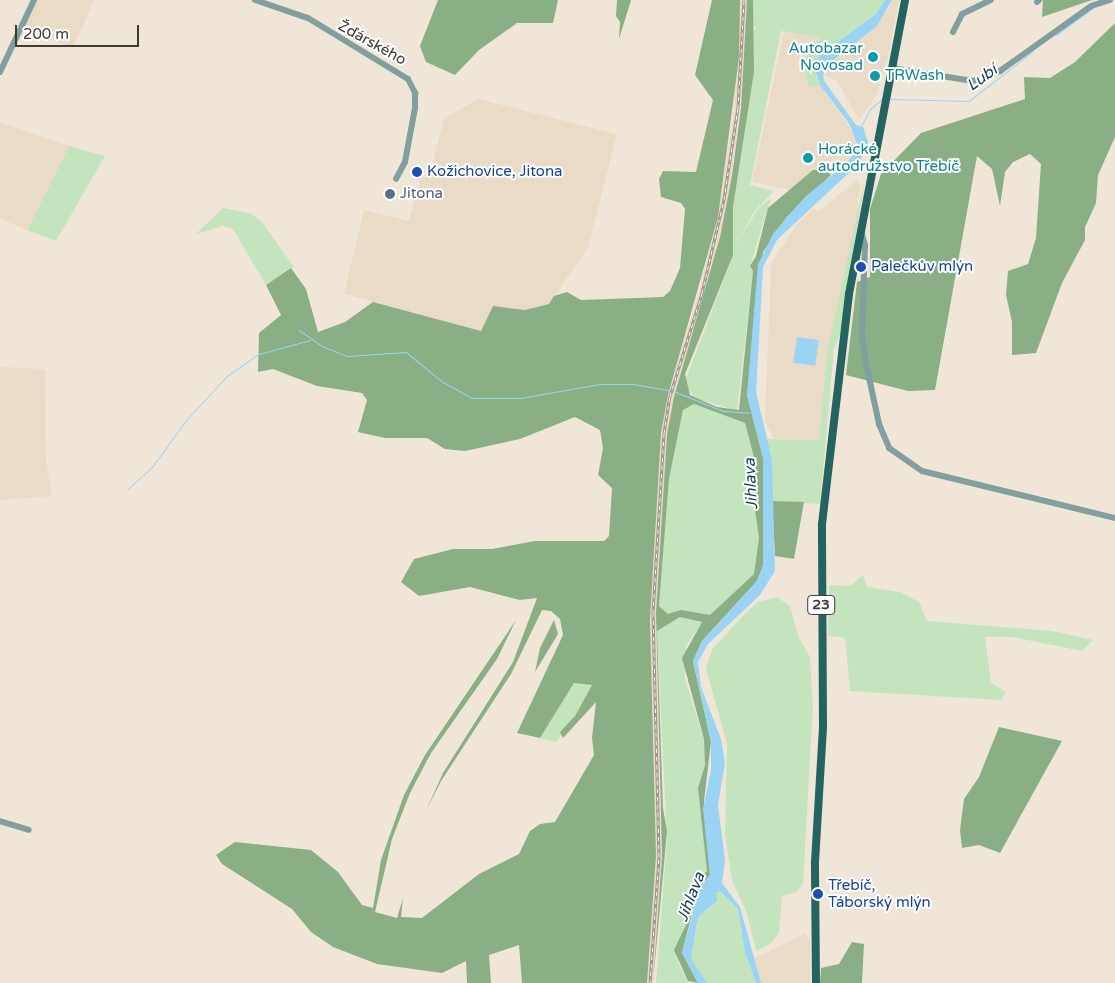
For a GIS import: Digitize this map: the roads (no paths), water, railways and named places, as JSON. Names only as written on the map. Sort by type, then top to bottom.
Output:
[{"type":"main road","points":[[892,68],[904,0]]},
{"type":"main road","name":"23","points":[[816,983],[815,862],[823,716],[822,538],[843,339],[860,229],[892,68]]},
{"type":"street","points":[[0,72],[34,0]]},
{"type":"street","name":"Žďárského","points":[[255,0],[308,18],[408,79],[415,93],[415,108],[405,162],[396,179]]},
{"type":"street","points":[[892,68],[973,81],[1000,71],[1091,6],[1110,0]]},
{"type":"street","points":[[956,29],[969,9],[986,1]]},
{"type":"street","points":[[860,229],[865,242],[865,359],[880,424],[890,448],[907,464],[922,471],[1115,518]]},
{"type":"street","points":[[0,821],[30,830]]},
{"type":"water","points":[[885,0],[892,0],[877,26],[828,64],[823,74],[824,81],[856,125],[863,127],[868,142],[866,151],[855,167],[777,240],[763,267],[756,392],[772,460],[775,571],[760,595],[708,644],[698,662],[701,687],[721,739],[725,763],[718,805],[725,860],[722,883],[740,907],[761,983],[756,983],[745,952],[738,909],[720,891],[716,893],[717,901],[698,917],[691,959],[707,983],[698,983],[682,953],[699,890],[710,875],[703,809],[711,770],[711,742],[693,661],[702,641],[757,581],[763,566],[763,458],[747,395],[758,264],[773,234],[787,217],[806,196],[847,163],[858,146],[850,125],[820,85],[814,67],[820,55],[876,14]]},
{"type":"water","points":[[797,337],[819,340],[815,366],[793,363]]},
{"type":"waterway","name":"Lubí","points":[[1056,35],[1093,8]]},
{"type":"waterway","name":"Lubí","points":[[890,99],[969,101],[1033,51]]},
{"type":"waterway","name":"Lubí","points":[[860,128],[870,109],[883,98]]},
{"type":"waterway","points":[[299,330],[322,346],[347,356],[406,352],[441,381],[472,398],[520,398],[600,384],[633,384],[673,391],[723,411],[749,413]]},
{"type":"waterway","points":[[127,490],[152,467],[187,419],[227,376],[259,354],[310,340]]},
{"type":"railway","points":[[650,983],[659,856],[653,613],[664,433],[670,396],[702,293],[724,199],[738,108],[744,0]]},
{"type":"place","name":"Autobazar Novosad","points":[[873,57]]},
{"type":"place","name":"TRWash","points":[[875,76]]},
{"type":"place","name":"Horácké autodružstvo Třebíč","points":[[808,158]]},
{"type":"place","name":"Kožichovice, Jitona","points":[[417,172]]},
{"type":"place","name":"Jitona","points":[[390,194]]},
{"type":"place","name":"Palečkův mlýn","points":[[861,267]]},
{"type":"place","name":"Třebíč, Táborský mlýn","points":[[818,894]]},
{"type":"water label","name":"Jihlava","points":[[751,484]]},
{"type":"water label","name":"Jihlava","points":[[691,897]]}]
